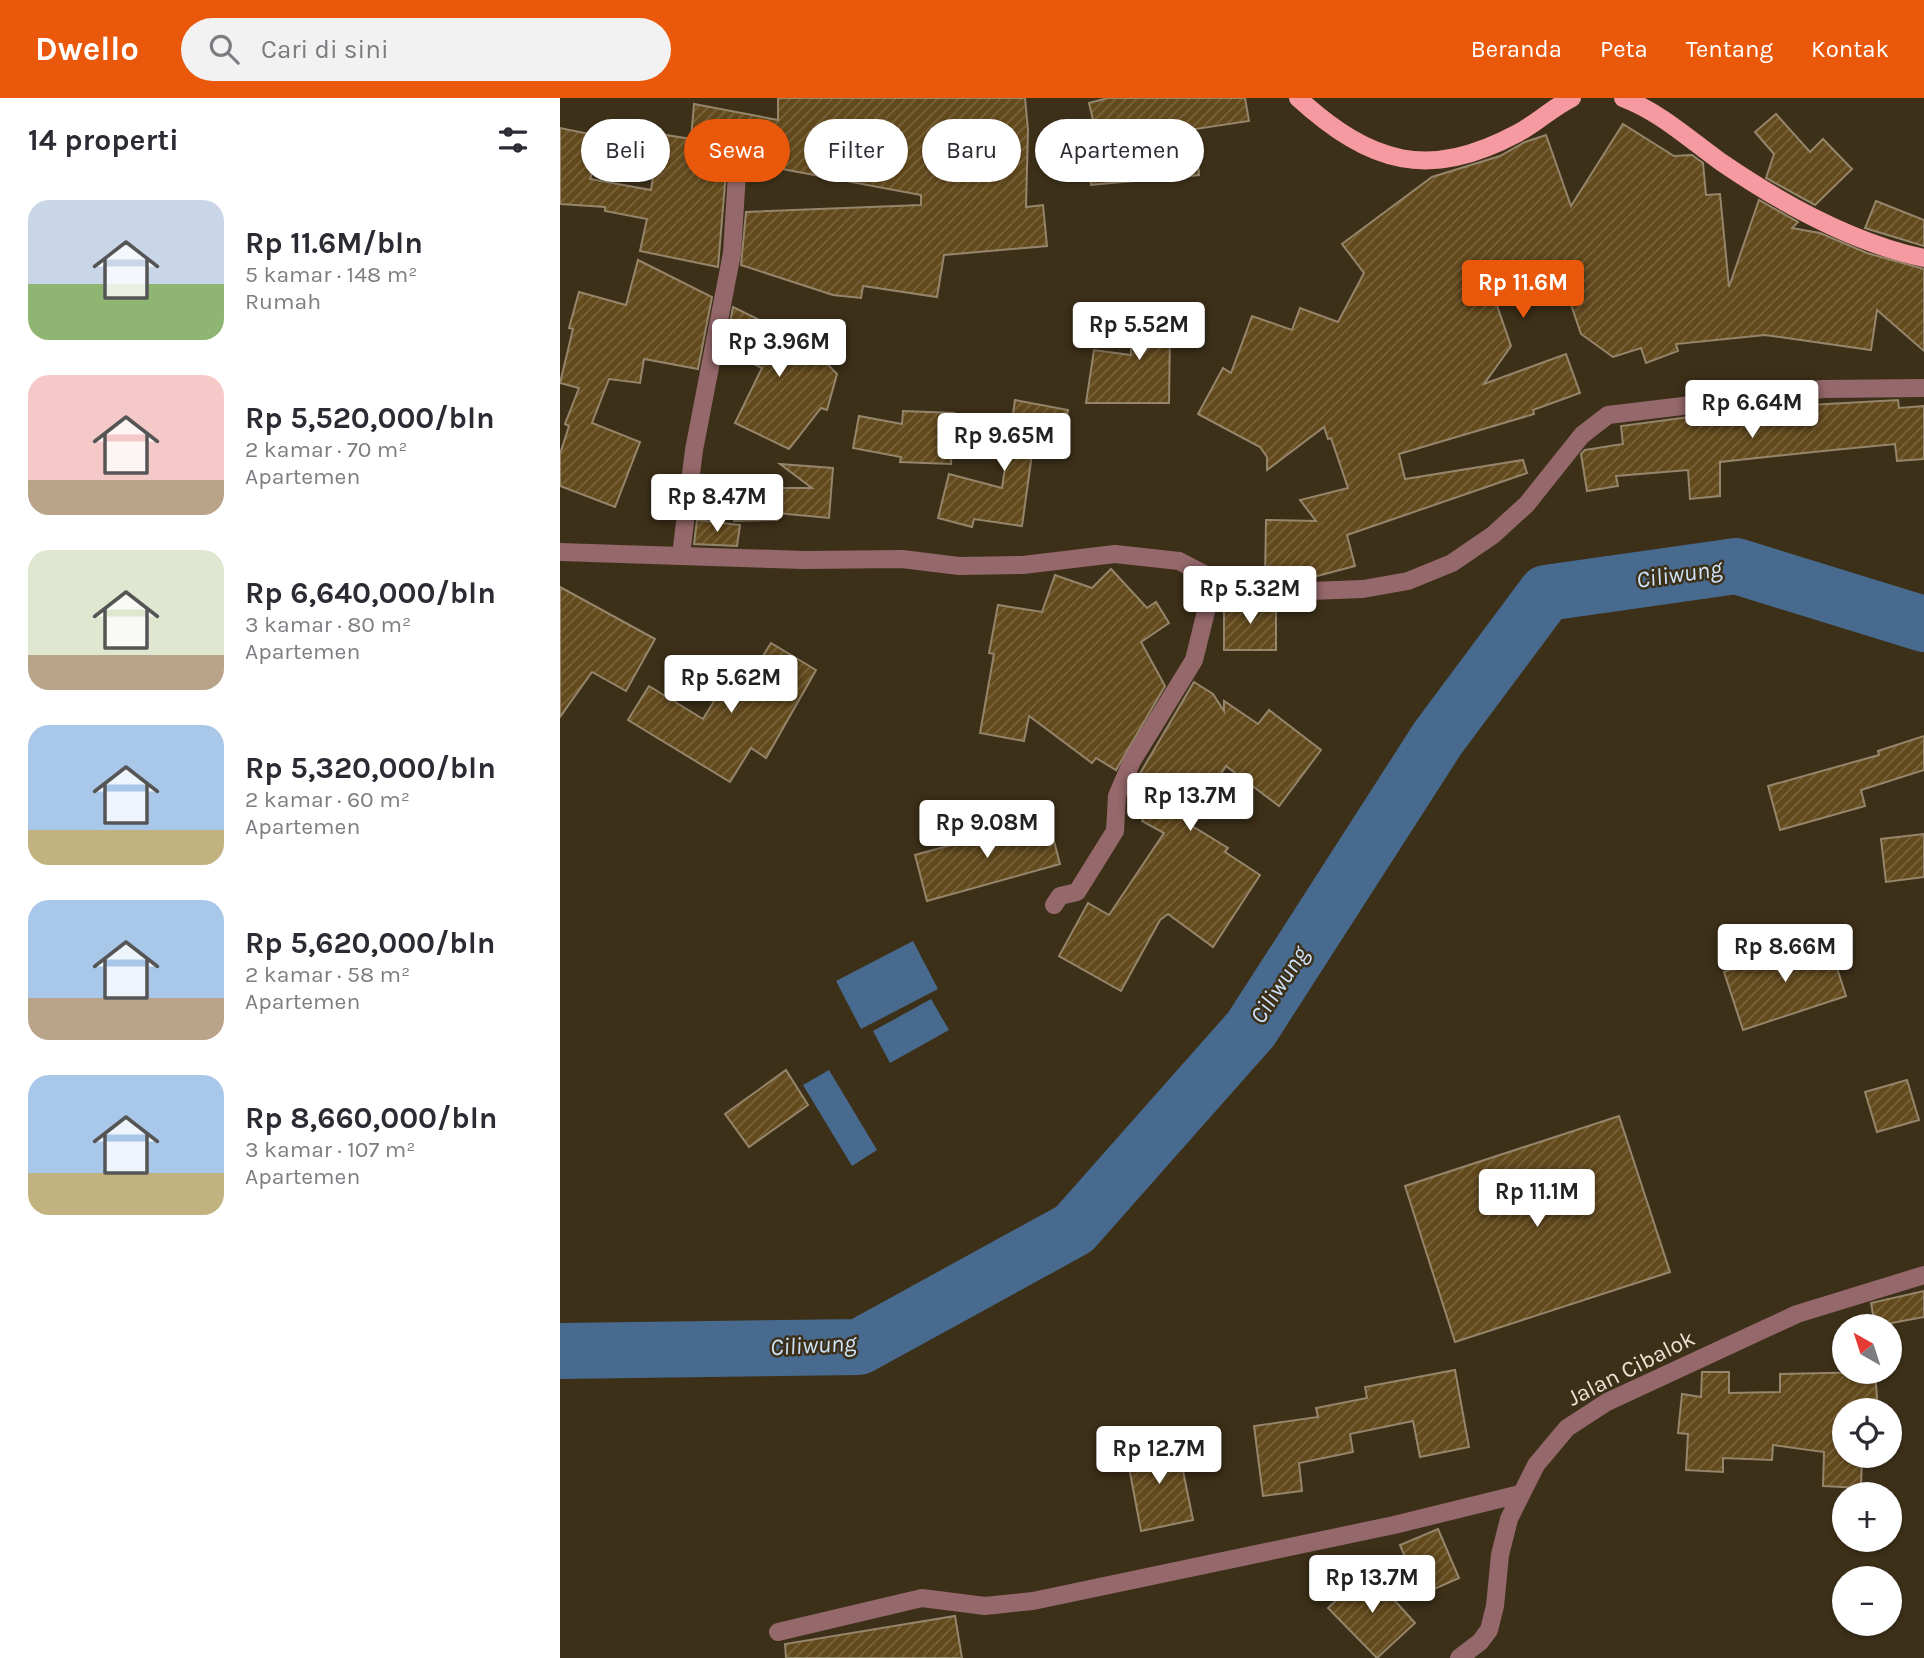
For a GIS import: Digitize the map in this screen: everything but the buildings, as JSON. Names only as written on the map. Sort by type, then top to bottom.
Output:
[{"type":"main road","points":[[1298,98],[1363,146],[1387,156],[1417,162],[1442,160],[1493,144],[1538,121],[1572,98]]},
{"type":"main road","points":[[1623,98],[1646,107],[1724,164],[1798,208],[1867,240],[1924,258]]},
{"type":"street","points":[[681,555],[694,450],[732,253],[736,182]]},
{"type":"street","points":[[560,552],[794,560],[902,559],[959,566],[1023,565],[1115,554],[1179,561],[1214,579],[1256,593],[1363,589],[1408,581],[1441,567],[1493,535],[1527,504],[1582,435],[1608,415],[1823,389],[1924,388]]},
{"type":"street","points":[[1054,905],[1060,896],[1077,892],[1115,831],[1117,796],[1132,761],[1194,660],[1214,579]]},
{"type":"street","name":"Jalan Cibalok","points":[[1458,1658],[1480,1642],[1492,1622],[1501,1547],[1520,1494],[1550,1446],[1567,1428],[1607,1402],[1797,1314],[1924,1275]]},
{"type":"street","points":[[778,1632],[922,1598],[985,1606],[1033,1601],[1394,1525],[1520,1494]]},
{"type":"water","points":[[913,941],[938,989],[861,1029],[836,981]]},
{"type":"water","points":[[931,999],[949,1030],[890,1063],[873,1031]]},
{"type":"water","points":[[829,1070],[877,1150],[852,1166],[803,1085]]},
{"type":"waterway","name":"Ciliwung","points":[[560,1351],[859,1347],[1074,1229],[1251,1029],[1438,738],[1546,593],[1736,566],[1924,624]]}]
